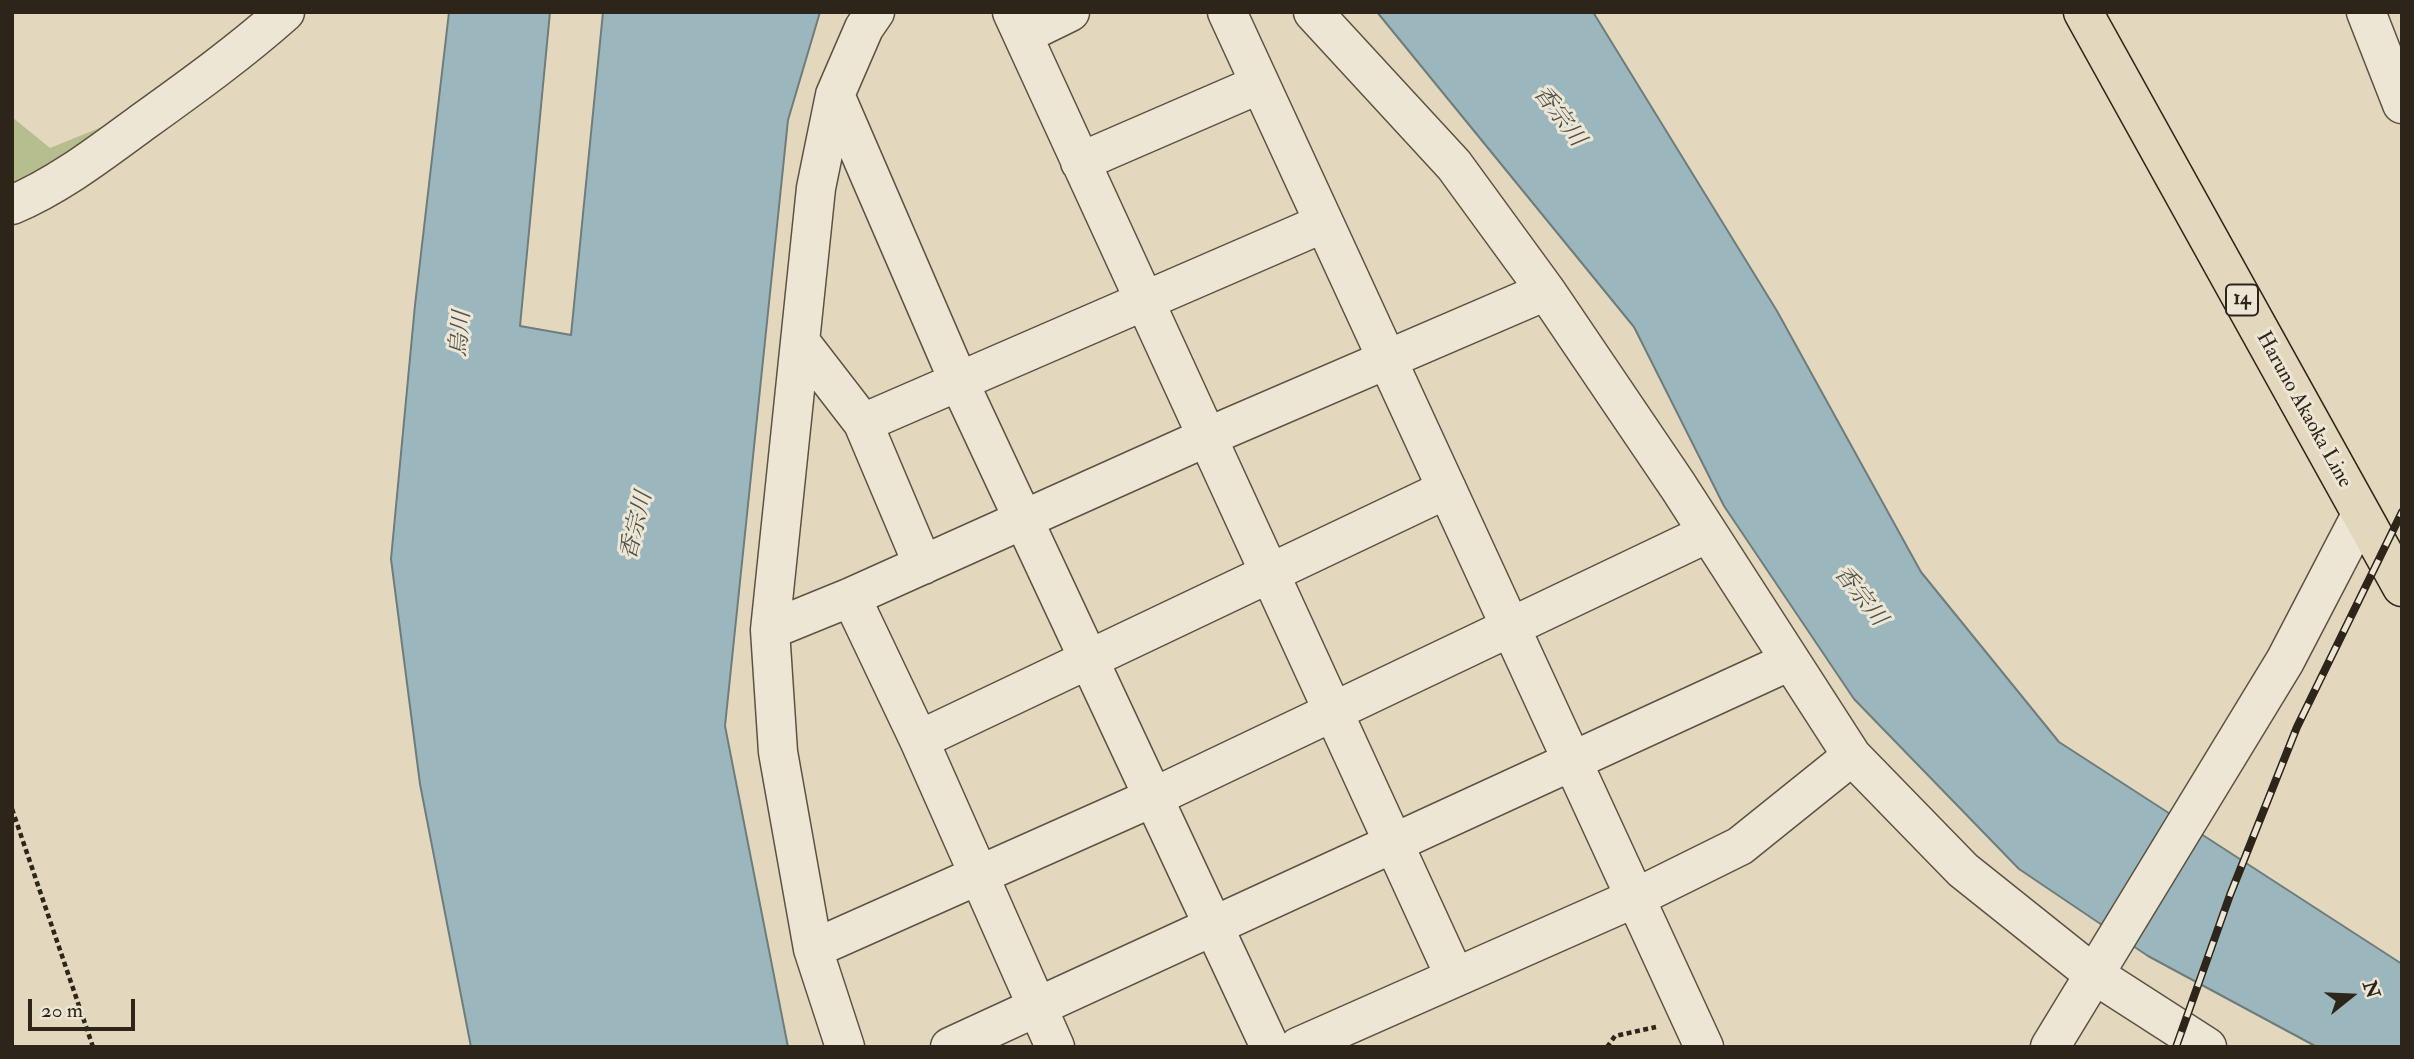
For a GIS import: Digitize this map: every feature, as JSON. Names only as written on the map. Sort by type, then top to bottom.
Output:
[{"type":"main road","name":"Haruno Akaoka Line","points":[[2083,12],[2402,587]]},
{"type":"street","points":[[12,205],[36,194],[80,167],[243,50],[285,12]]},
{"type":"street","points":[[845,1047],[813,949],[778,752],[770,630],[802,344],[816,188],[835,95],[864,29],[875,12]]},
{"type":"street","points":[[1070,12],[1018,24],[1455,978]]},
{"type":"street","points":[[1227,12],[1698,1033]]},
{"type":"street","points":[[1313,12],[1454,165],[1546,291],[1708,533],[1852,756],[1963,870],[2207,1047]]},
{"type":"street","points":[[2366,12],[2402,104]]},
{"type":"street","points":[[1080,162],[1260,84]]},
{"type":"street","points":[[835,95],[959,382],[1270,1047]]},
{"type":"street","points":[[863,423],[1324,223]]},
{"type":"street","points":[[770,630],[852,597],[1207,437],[1546,291]]},
{"type":"street","points":[[802,344],[863,423],[923,565]]},
{"type":"street","points":[[919,740],[1447,489]]},
{"type":"street","points":[[2050,1047],[2285,660],[2361,515]]},
{"type":"street","points":[[813,949],[1154,797],[1708,533]]},
{"type":"street","points":[[852,597],[919,740],[1055,1047]]},
{"type":"street","points":[[950,1047],[1790,661]]},
{"type":"street","points":[[1298,1047],[1637,897],[1740,846],[1852,756]]},
{"type":"path","points":[[12,809],[93,1047]]},
{"type":"path","points":[[1607,1047],[1615,1036],[1698,1033]]},
{"type":"green space","points":[[12,117],[50,148],[119,120],[12,211]]},
{"type":"water","points":[[449,12],[550,12],[520,326],[571,335],[603,12],[820,12],[788,120],[725,726],[788,1047],[471,1047],[420,784],[391,559],[415,305]]},
{"type":"water","name":"香宗川","points":[[1377,12],[1593,12],[1777,311],[1921,572],[2059,742],[2402,964],[2402,1047],[2317,1047],[2148,956],[2019,869],[1854,699],[1724,506],[1634,327]]},
{"type":"railway","points":[[2176,1047],[2230,895],[2297,727],[2402,512]]},
{"type":"water label","name":"烏川","points":[[462,334]]}]
